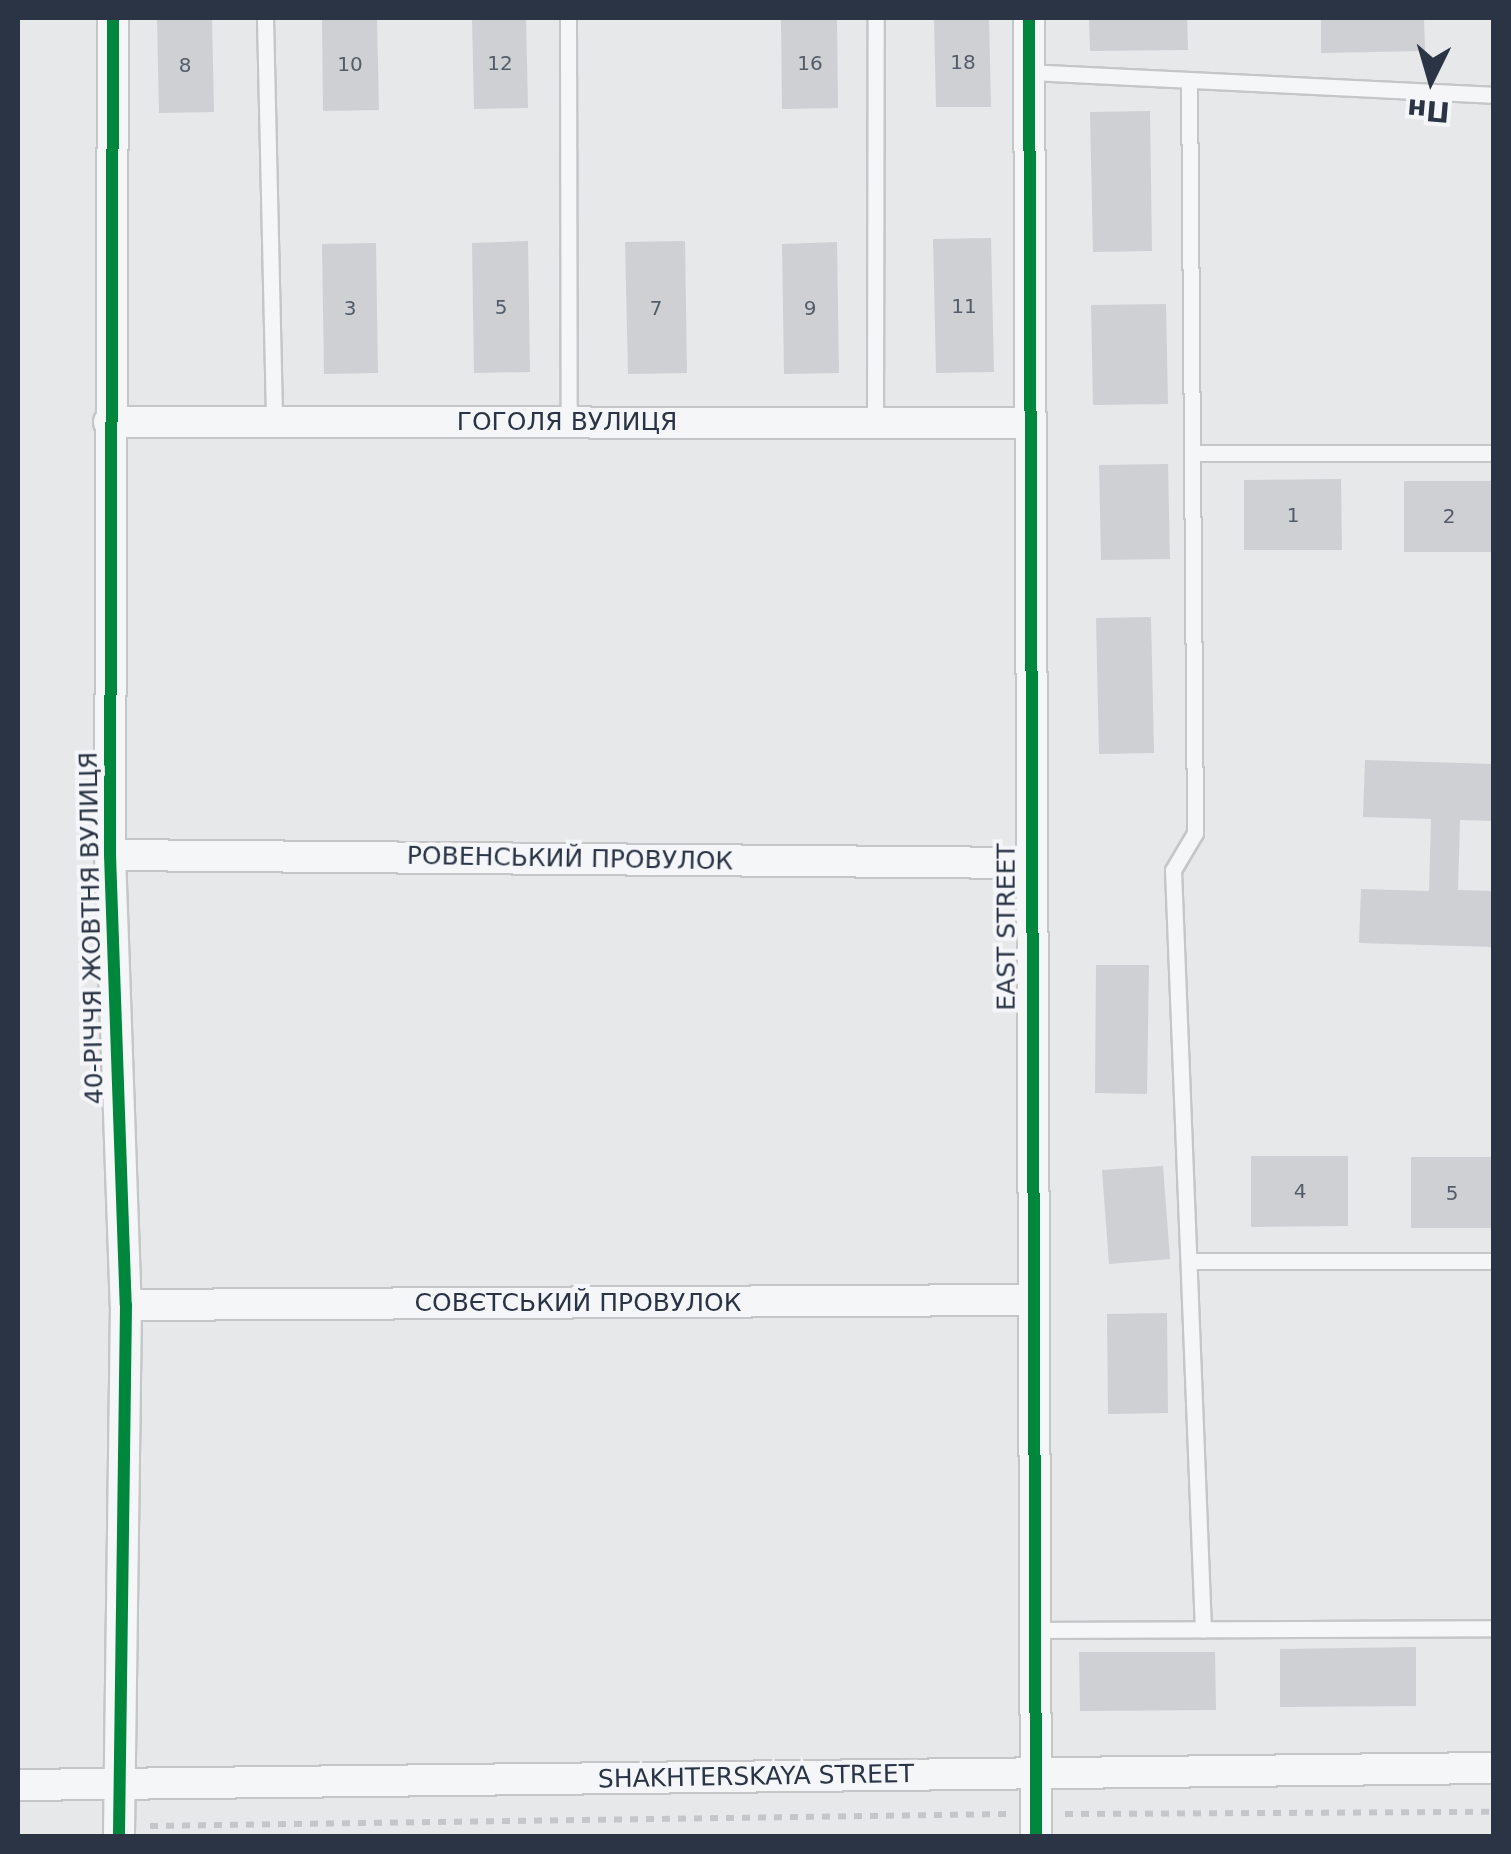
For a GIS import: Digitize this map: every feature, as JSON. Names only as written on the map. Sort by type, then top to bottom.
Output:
[{"type":"street","name":"40-РІЧЧЯ ЖОВТНЯ ВУЛИЦЯ","points":[[112,18],[110,855],[126,1305],[119,1831]]},
{"type":"street","name":"EAST STREET","points":[[1029,18],[1025,423],[1035,1825]]},
{"type":"street","name":"ГОГОЛЯ ВУЛИЦЯ","points":[[109,422],[1025,423]]},
{"type":"street","name":"РОВЕНСЬКИЙ ПРОВУЛОК","points":[[110,855],[1030,864]]},
{"type":"street","name":"СОВЄТСЬКИЙ ПРОВУЛОК","points":[[126,1305],[1030,1300]]},
{"type":"street","name":"SHAKHTERSKAYA STREET","points":[[18,1785],[1494,1768]]},
{"type":"lane","points":[[265,18],[274,422]]},
{"type":"lane","points":[[568,18],[568,422]]},
{"type":"lane","points":[[875,423],[876,18]]},
{"type":"lane","points":[[1028,72],[1494,94]]},
{"type":"lane","points":[[1190,80],[1196,833],[1173,870],[1203,1629]]},
{"type":"lane","points":[[1192,453],[1494,453]]},
{"type":"lane","points":[[1188,1262],[1494,1260]]},
{"type":"lane","points":[[1034,1630],[1494,1628]]},
{"type":"path","points":[[119,1831],[1035,1825],[1494,1812]]},
{"type":"building","points":[[157,18],[212,18],[214,112],[159,113]]},
{"type":"building","points":[[322,18],[377,18],[379,110],[323,111]]},
{"type":"building","points":[[472,18],[526,18],[528,108],[474,109]]},
{"type":"building","points":[[781,18],[837,18],[838,108],[782,109]]},
{"type":"building","points":[[934,18],[989,18],[991,107],[936,107]]},
{"type":"building","points":[[1089,18],[1187,18],[1188,50],[1090,51]]},
{"type":"building","points":[[1321,18],[1424,18],[1425,51],[1321,53]]},
{"type":"building","points":[[1150,111],[1152,251],[1093,252],[1090,112]]},
{"type":"building","points":[[991,238],[994,372],[936,373],[933,239]]},
{"type":"building","points":[[528,241],[530,372],[474,373],[472,243]]},
{"type":"building","points":[[685,241],[687,373],[628,374],[625,242]]},
{"type":"building","points":[[837,242],[839,373],[784,374],[782,244]]},
{"type":"building","points":[[376,243],[378,373],[324,374],[322,244]]},
{"type":"building","points":[[1166,304],[1168,404],[1093,405],[1091,305]]},
{"type":"building","points":[[1168,464],[1170,559],[1101,560],[1099,465]]},
{"type":"building","points":[[1341,479],[1342,550],[1244,550],[1244,480]]},
{"type":"building","points":[[1404,481],[1494,481],[1494,552],[1404,552]]},
{"type":"building","points":[[1151,617],[1154,753],[1099,754],[1096,618]]},
{"type":"building","points":[[1365,760],[1494,764],[1494,821],[1460,820],[1458,890],[1494,891],[1494,947],[1359,943],[1361,889],[1429,891],[1431,819],[1363,817]]},
{"type":"building","points":[[1096,965],[1149,965],[1147,1094],[1095,1093]]},
{"type":"building","points":[[1251,1156],[1348,1156],[1348,1226],[1251,1227]]},
{"type":"building","points":[[1411,1157],[1494,1157],[1494,1228],[1411,1228]]},
{"type":"building","points":[[1163,1166],[1170,1259],[1109,1264],[1102,1170]]},
{"type":"building","points":[[1167,1313],[1168,1413],[1108,1414],[1107,1314]]},
{"type":"building","points":[[1416,1647],[1416,1706],[1280,1707],[1280,1649]]},
{"type":"building","points":[[1079,1652],[1215,1652],[1216,1710],[1080,1711]]},
{"type":"cycle path","points":[[113,18],[110,855],[126,1305],[119,1836]]},
{"type":"cycle path","points":[[1029,18],[1036,1836]]}]
